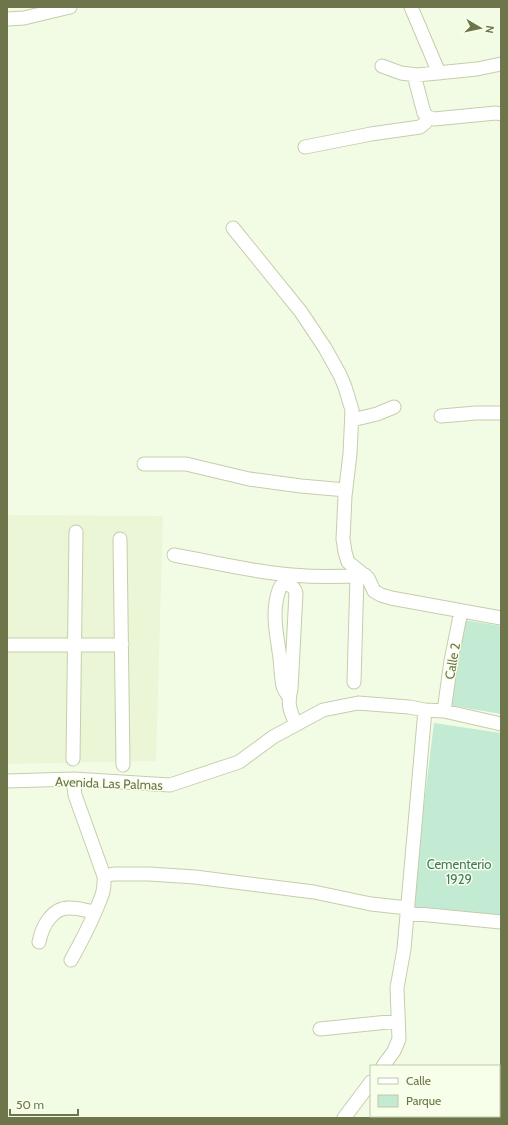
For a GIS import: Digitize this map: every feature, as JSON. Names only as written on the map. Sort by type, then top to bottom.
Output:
[{"type":"street","points":[[7,19],[24,18],[70,7]]},
{"type":"street","points":[[411,7],[439,73]]},
{"type":"street","points":[[382,66],[401,73],[414,75],[477,69],[501,64]]},
{"type":"street","points":[[414,75],[424,113],[428,117],[434,119],[496,113],[501,114]]},
{"type":"street","points":[[305,147],[371,134],[420,127],[425,123],[428,117]]},
{"type":"street","points":[[233,228],[301,312],[325,348],[345,387],[352,410],[343,539],[348,562],[361,575],[368,578],[374,591],[381,595],[501,618]]},
{"type":"street","points":[[352,420],[377,414],[394,407]]},
{"type":"street","points":[[442,416],[476,413],[501,413]]},
{"type":"street","points":[[144,464],[186,464],[249,479],[346,490]]},
{"type":"street","points":[[73,759],[76,532]]},
{"type":"street","points":[[120,539],[124,765]]},
{"type":"street","points":[[174,555],[291,575],[361,575]]},
{"type":"street","points":[[354,682],[361,575]]},
{"type":"street","points":[[289,697],[284,686],[275,623],[279,588],[284,584],[292,586],[296,593],[291,689],[289,697],[289,707],[296,724]]},
{"type":"street","name":"Calle 2","points":[[444,711],[451,660],[462,611]]},
{"type":"street","points":[[7,645],[122,645]]},
{"type":"street","name":"Avenida Las Palmas","points":[[7,781],[73,779],[170,785],[238,762],[273,736],[323,710],[358,703],[444,711],[501,724]]},
{"type":"street","points":[[384,1065],[394,1051],[398,1039],[397,988],[404,950],[408,911],[425,710]]},
{"type":"street","points":[[71,960],[93,919],[104,890],[104,876],[75,795],[73,779]]},
{"type":"street","points":[[104,876],[114,874],[149,874],[202,878],[314,892],[408,911],[501,922]]},
{"type":"street","points":[[39,942],[43,927],[52,915],[60,910],[70,908],[95,912]]},
{"type":"street","points":[[320,1029],[398,1021]]},
{"type":"street","points":[[344,1118],[370,1084]]},
{"type":"shaded area","points":[[7,515],[163,516],[156,761],[7,764]]},
{"type":"green space","points":[[464,620],[501,626],[501,714],[449,705]]},
{"type":"green space","name":"Cementerio 1929","points":[[434,723],[501,733],[501,919],[411,909]]}]
